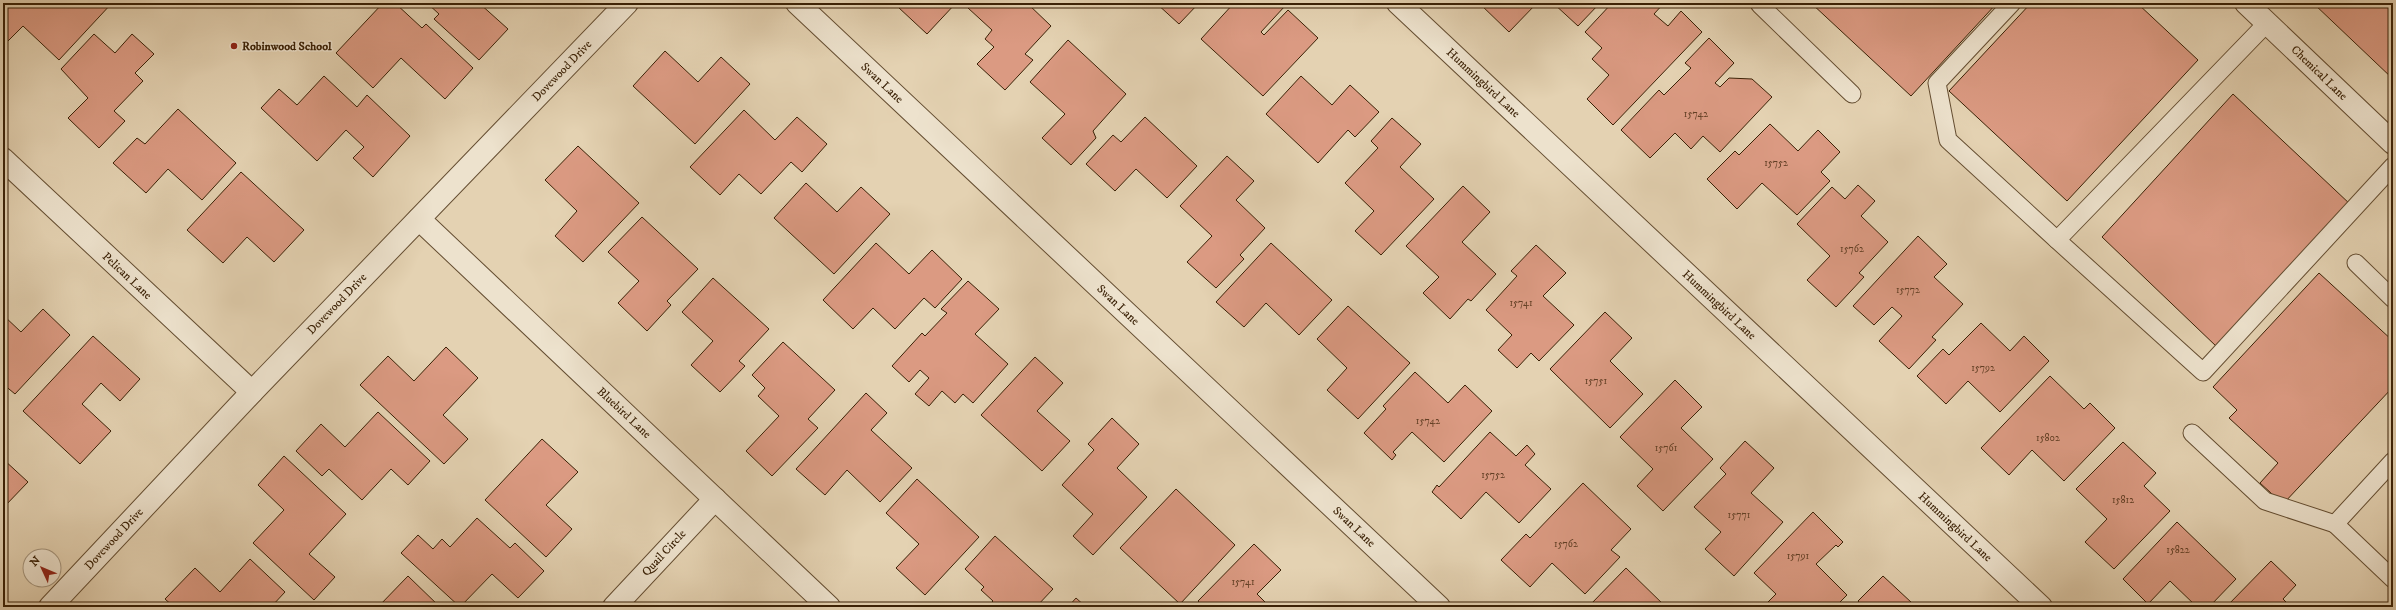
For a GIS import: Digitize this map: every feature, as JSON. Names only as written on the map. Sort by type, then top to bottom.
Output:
[{"type":"street","name":"Dovewood Drive","points":[[50,607],[252,392],[627,3]]},
{"type":"street","name":"Swan Lane","points":[[797,3],[1439,607]]},
{"type":"street","name":"Hummingbird Lane","points":[[1398,3],[2041,607]]},
{"type":"street","name":"Chemical Lane","points":[[2246,3],[2393,143]]},
{"type":"street","name":"Pelican Lane","points":[[3,160],[252,392]]},
{"type":"street","name":"Bluebird Lane","points":[[419,218],[829,607]]},
{"type":"street","name":"Quail Circle","points":[[614,607],[715,499]]},
{"type":"lane","points":[[1761,3],[1760,5],[1852,94]]},
{"type":"lane","points":[[2012,3],[1937,83],[1948,140],[2203,372],[2393,166]]},
{"type":"lane","points":[[2057,240],[2267,23]]},
{"type":"lane","points":[[2356,263],[2393,299]]},
{"type":"lane","points":[[2192,433],[2266,501],[2335,524],[2393,579]]},
{"type":"lane","points":[[2335,524],[2393,461]]},
{"type":"building","points":[[3,3],[112,3],[59,60],[23,26],[3,46]]},
{"type":"building","points":[[383,3],[395,3],[422,28],[426,24],[473,68],[445,99],[401,58],[373,88],[336,53]]},
{"type":"building","points":[[427,3],[479,3],[508,29],[479,60],[434,19],[439,14]]},
{"type":"building","points":[[902,3],[956,3],[927,34],[898,7]]},
{"type":"building","points":[[973,3],[1027,3],[1051,26],[1025,54],[1033,60],[1005,90],[977,64],[994,47],[985,39],[992,30],[968,8]]},
{"type":"building","points":[[1156,3],[1199,3],[1179,24]]},
{"type":"building","points":[[1234,3],[1282,3],[1285,6],[1261,32],[1264,35],[1288,10],[1318,38],[1263,96],[1201,39]]},
{"type":"building","points":[[1479,3],[1537,3],[1509,32]]},
{"type":"building","points":[[1553,3],[1600,3],[1578,26]]},
{"type":"building","points":[[1612,3],[1664,3],[1654,14],[1668,26],[1681,11],[1702,32],[1613,125],[1587,99],[1609,75],[1592,59],[1602,48],[1585,32]]},
{"type":"building","points":[[1811,3],[1997,3],[1911,96]]},
{"type":"building","points":[[2031,3],[2137,3],[2198,60],[2067,201],[1949,91]]},
{"type":"building","points":[[2313,3],[2393,3],[2393,79]]},
{"type":"building","points":[[94,34],[115,53],[132,34],[154,54],[135,73],[143,81],[114,111],[125,121],[99,148],[68,118],[88,98],[61,69]]},
{"type":"building","points":[[1709,38],[1734,63],[1715,83],[1720,87],[1729,78],[1752,79],[1772,97],[1720,152],[1703,136],[1691,149],[1675,133],[1650,158],[1621,130],[1659,90],[1664,95],[1691,68],[1685,63]]},
{"type":"building","points":[[1068,40],[1126,94],[1093,131],[1096,138],[1071,165],[1042,138],[1065,114],[1030,82]]},
{"type":"building","points":[[665,51],[698,82],[721,57],[750,84],[695,144],[633,86]]},
{"type":"building","points":[[324,76],[357,107],[367,95],[410,136],[373,177],[353,158],[364,147],[346,130],[317,161],[261,108],[279,89],[297,105]]},
{"type":"building","points":[[1301,76],[1332,105],[1350,85],[1379,112],[1355,137],[1348,130],[1318,163],[1266,114]]},
{"type":"building","points":[[2233,94],[2351,205],[2217,347],[2102,237]]},
{"type":"building","points":[[178,109],[236,163],[202,200],[168,169],[146,193],[113,163],[137,138],[145,144]]},
{"type":"building","points":[[744,110],[775,140],[797,117],[827,144],[802,172],[791,162],[761,194],[739,174],[720,195],[690,167]]},
{"type":"building","points":[[1145,117],[1197,166],[1167,198],[1136,169],[1115,191],[1086,164],[1113,135],[1121,142]]},
{"type":"building","points":[[1392,118],[1421,144],[1400,167],[1434,199],[1381,255],[1355,231],[1374,211],[1345,183],[1378,148],[1371,141]]},
{"type":"building","points":[[1770,124],[1798,151],[1818,130],[1840,152],[1821,172],[1830,181],[1797,215],[1762,183],[1737,209],[1707,179],[1735,151],[1739,155]]},
{"type":"building","points":[[578,146],[639,203],[583,262],[555,236],[577,211],[545,180]]},
{"type":"building","points":[[1227,156],[1254,181],[1236,200],[1265,228],[1240,255],[1244,259],[1216,288],[1187,262],[1212,236],[1180,206]]},
{"type":"building","points":[[241,172],[304,230],[274,262],[247,237],[223,263],[187,230]]},
{"type":"building","points":[[806,183],[837,212],[861,187],[890,214],[834,274],[774,218]]},
{"type":"building","points":[[1858,185],[1875,201],[1861,216],[1888,242],[1859,273],[1864,277],[1836,307],[1807,280],[1830,256],[1797,224],[1832,187],[1845,199]]},
{"type":"building","points":[[1463,186],[1490,212],[1462,242],[1496,274],[1471,301],[1468,299],[1450,319],[1423,293],[1439,277],[1406,246]]},
{"type":"building","points":[[642,217],[698,269],[667,301],[671,305],[647,331],[618,303],[639,281],[608,252]]},
{"type":"building","points":[[1918,236],[1947,264],[1934,277],[1963,304],[1932,337],[1936,340],[1909,369],[1879,341],[1902,316],[1892,307],[1874,325],[1853,306]]},
{"type":"building","points":[[876,243],[909,274],[932,250],[962,279],[935,308],[924,298],[895,329],[873,308],[853,329],[823,300]]},
{"type":"building","points":[[1271,243],[1332,300],[1299,335],[1266,303],[1244,327],[1216,302]]},
{"type":"building","points":[[1536,245],[1566,273],[1543,296],[1574,325],[1539,361],[1531,353],[1517,368],[1498,350],[1512,335],[1486,310],[1517,276],[1511,271]]},
{"type":"building","points":[[2319,273],[2393,341],[2393,387],[2283,504],[2260,483],[2278,463],[2229,418],[2237,410],[2213,387]]},
{"type":"building","points":[[713,278],[769,329],[739,361],[745,366],[720,392],[691,365],[713,341],[682,312]]},
{"type":"building","points":[[968,281],[999,309],[975,334],[1008,364],[973,403],[963,394],[955,403],[942,391],[929,406],[915,394],[929,378],[920,370],[909,382],[892,366],[922,333],[925,336],[947,313],[941,309]]},
{"type":"building","points":[[1348,306],[1410,363],[1358,419],[1327,390],[1347,368],[1317,339]]},
{"type":"building","points":[[43,309],[70,335],[15,394],[3,384],[3,315],[21,332]]},
{"type":"building","points":[[1605,312],[1632,338],[1610,361],[1643,394],[1610,428],[1550,369]]},
{"type":"building","points":[[1981,323],[2010,351],[2024,336],[2049,361],[2000,412],[1968,381],[1946,404],[1917,376],[1943,349],[1949,355]]},
{"type":"building","points":[[93,336],[140,379],[120,401],[101,383],[82,404],[111,431],[80,464],[23,411]]},
{"type":"building","points":[[783,342],[835,390],[808,419],[818,428],[772,476],[746,451],[779,416],[758,396],[765,388],[752,375]]},
{"type":"building","points":[[446,347],[478,378],[443,415],[468,439],[444,464],[360,385],[388,356],[414,381]]},
{"type":"building","points":[[1035,357],[1063,383],[1037,411],[1070,441],[1042,471],[981,415]]},
{"type":"building","points":[[1415,372],[1448,403],[1465,385],[1492,411],[1444,462],[1412,432],[1393,452],[1396,455],[1392,460],[1364,433],[1386,409],[1383,406]]},
{"type":"building","points":[[2050,376],[2084,409],[2090,403],[2115,428],[2064,481],[2032,450],[2009,475],[1981,448]]},
{"type":"building","points":[[1675,380],[1702,407],[1681,428],[1713,459],[1663,511],[1637,486],[1653,469],[1620,437]]},
{"type":"building","points":[[866,393],[887,413],[871,430],[912,468],[880,502],[847,470],[825,495],[796,469]]},
{"type":"building","points":[[378,412],[430,461],[408,485],[391,469],[362,500],[329,469],[322,476],[296,451],[321,424],[345,447]]},
{"type":"building","points":[[1112,418],[1139,444],[1117,468],[1147,497],[1093,555],[1073,536],[1093,514],[1062,485],[1094,450],[1088,444]]},
{"type":"building","points":[[1490,432],[1516,456],[1527,445],[1535,454],[1525,465],[1551,489],[1519,523],[1486,492],[1461,519],[1432,492],[1437,485],[1439,487]]},
{"type":"building","points":[[542,439],[578,472],[546,505],[572,529],[546,557],[485,500]]},
{"type":"building","points":[[1745,441],[1774,468],[1751,493],[1783,522],[1734,576],[1705,549],[1721,532],[1694,507],[1726,474],[1720,468]]},
{"type":"building","points":[[2123,442],[2156,473],[2144,486],[2170,511],[2114,569],[2085,542],[2107,519],[2076,489]]},
{"type":"building","points":[[284,456],[346,514],[309,554],[335,577],[314,600],[253,543],[284,510],[258,485]]},
{"type":"building","points":[[3,459],[28,482],[3,508]]},
{"type":"building","points":[[917,479],[979,537],[925,595],[896,568],[919,544],[886,513]]},
{"type":"building","points":[[1583,483],[1631,529],[1611,550],[1620,557],[1585,594],[1552,563],[1530,587],[1501,560],[1526,534],[1530,538]]},
{"type":"building","points":[[1176,489],[1235,545],[1180,604],[1120,548]]},
{"type":"building","points":[[1813,512],[1843,542],[1838,547],[1836,545],[1816,564],[1847,595],[1835,607],[1763,607],[1776,594],[1754,573]]},
{"type":"building","points":[[477,518],[510,548],[515,543],[544,571],[518,598],[492,574],[460,607],[401,553],[418,535],[433,549],[442,539],[450,547]]},
{"type":"building","points":[[2177,522],[2236,579],[2209,607],[2197,607],[2170,581],[2148,604],[2123,579]]},
{"type":"building","points":[[995,536],[1053,589],[1036,607],[987,607],[993,601],[981,590],[984,587],[965,569]]},
{"type":"building","points":[[1254,544],[1281,570],[1257,594],[1270,607],[1204,607],[1198,601]]},
{"type":"building","points":[[250,559],[285,592],[271,607],[174,607],[165,599],[195,568],[220,592]]},
{"type":"building","points":[[2271,561],[2296,585],[2283,599],[2291,607],[2226,607]]},
{"type":"building","points":[[1626,568],[1666,607],[1592,607],[1590,605]]},
{"type":"building","points":[[408,576],[440,607],[378,607]]},
{"type":"building","points":[[1883,576],[1912,603],[1908,607],[1863,607],[1858,601]]},
{"type":"building","points":[[1076,598],[1086,607],[1068,607]]},
{"type":"place","name":"Robinwood School","points":[[234,46]]}]
